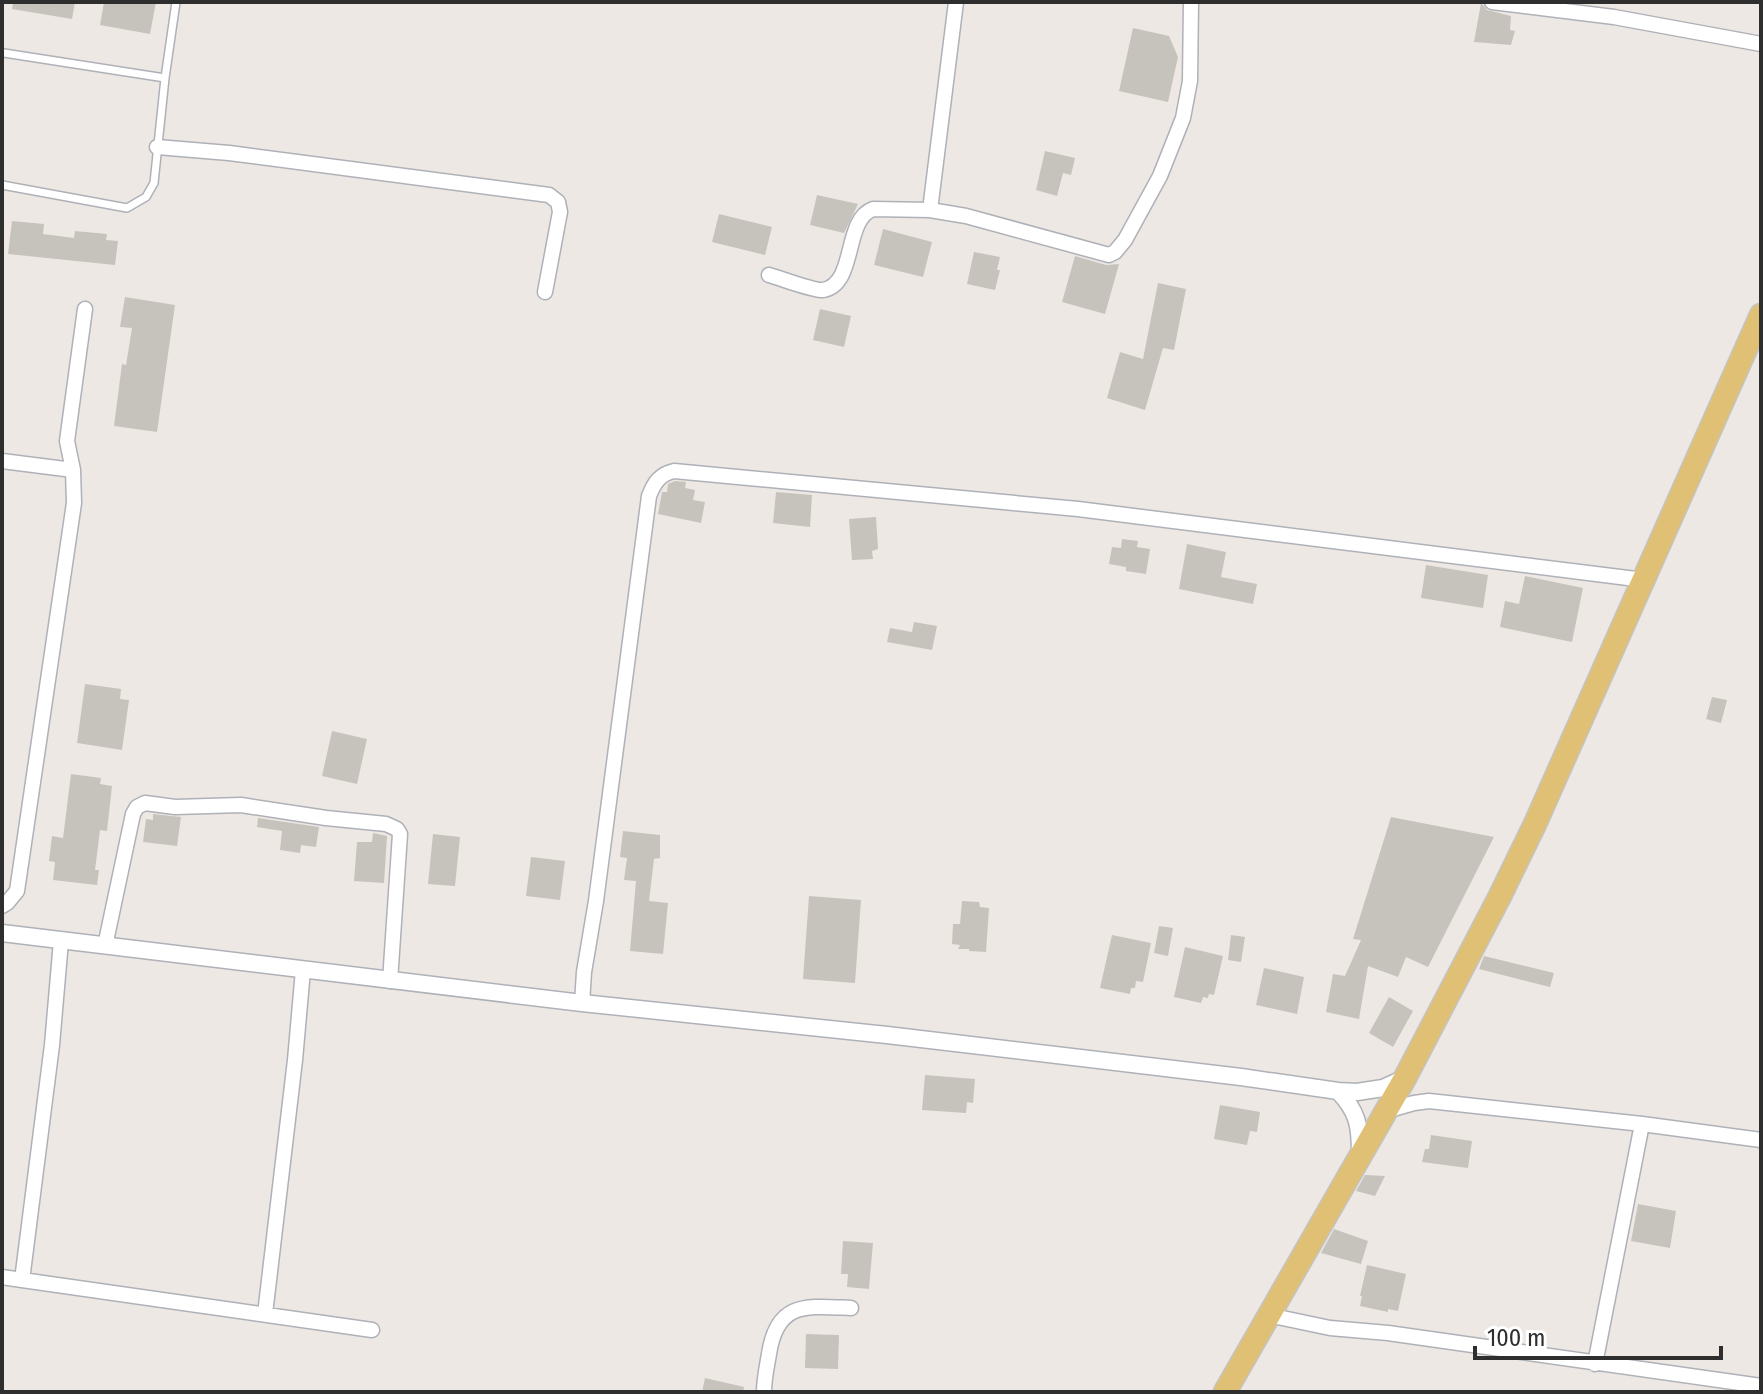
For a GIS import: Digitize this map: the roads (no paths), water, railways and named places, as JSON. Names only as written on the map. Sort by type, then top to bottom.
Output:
[{"type":"main road","points":[[1225,1392],[1405,1078],[1535,824],[1761,315]]},
{"type":"street","points":[[930,210],[956,2]]},
{"type":"street","points":[[769,275],[821,291],[835,285],[843,272],[860,221],[866,212],[873,209],[930,210],[966,216],[1103,255],[1115,252],[1125,240],[1160,176],[1183,118],[1190,81],[1191,2]]},
{"type":"street","points":[[1492,2],[1614,17],[1761,44]]},
{"type":"street","points":[[157,147],[229,153],[549,195],[558,202],[560,212],[545,292]]},
{"type":"street","points":[[2,906],[17,891],[74,503],[73,470],[67,441],[85,309]]},
{"type":"street","points":[[2,461],[73,470]]},
{"type":"street","points":[[582,1003],[649,496],[659,477],[667,472],[1078,509],[1644,580]]},
{"type":"street","points":[[105,946],[137,807],[145,803],[175,807],[261,807],[386,824],[397,829],[400,834],[390,981]]},
{"type":"street","points":[[2,933],[390,981],[887,1035],[1338,1091],[1383,1088],[1405,1078]]},
{"type":"street","points":[[22,1280],[52,1045],[61,941]]},
{"type":"street","points":[[265,1314],[303,970]]},
{"type":"street","points":[[1338,1091],[1351,1104],[1358,1122],[1360,1156]]},
{"type":"street","points":[[1386,1111],[1429,1101],[1761,1140]]},
{"type":"street","points":[[1595,1364],[1642,1124]]},
{"type":"street","points":[[2,1277],[372,1330]]},
{"type":"street","points":[[764,1392],[772,1335],[785,1315],[816,1307],[851,1308]]},
{"type":"street","points":[[1268,1315],[1330,1328],[1388,1333],[1761,1386]]},
{"type":"lane","points":[[2,185],[127,208],[146,197],[154,183],[176,2]]},
{"type":"lane","points":[[4,53],[165,78]]}]
